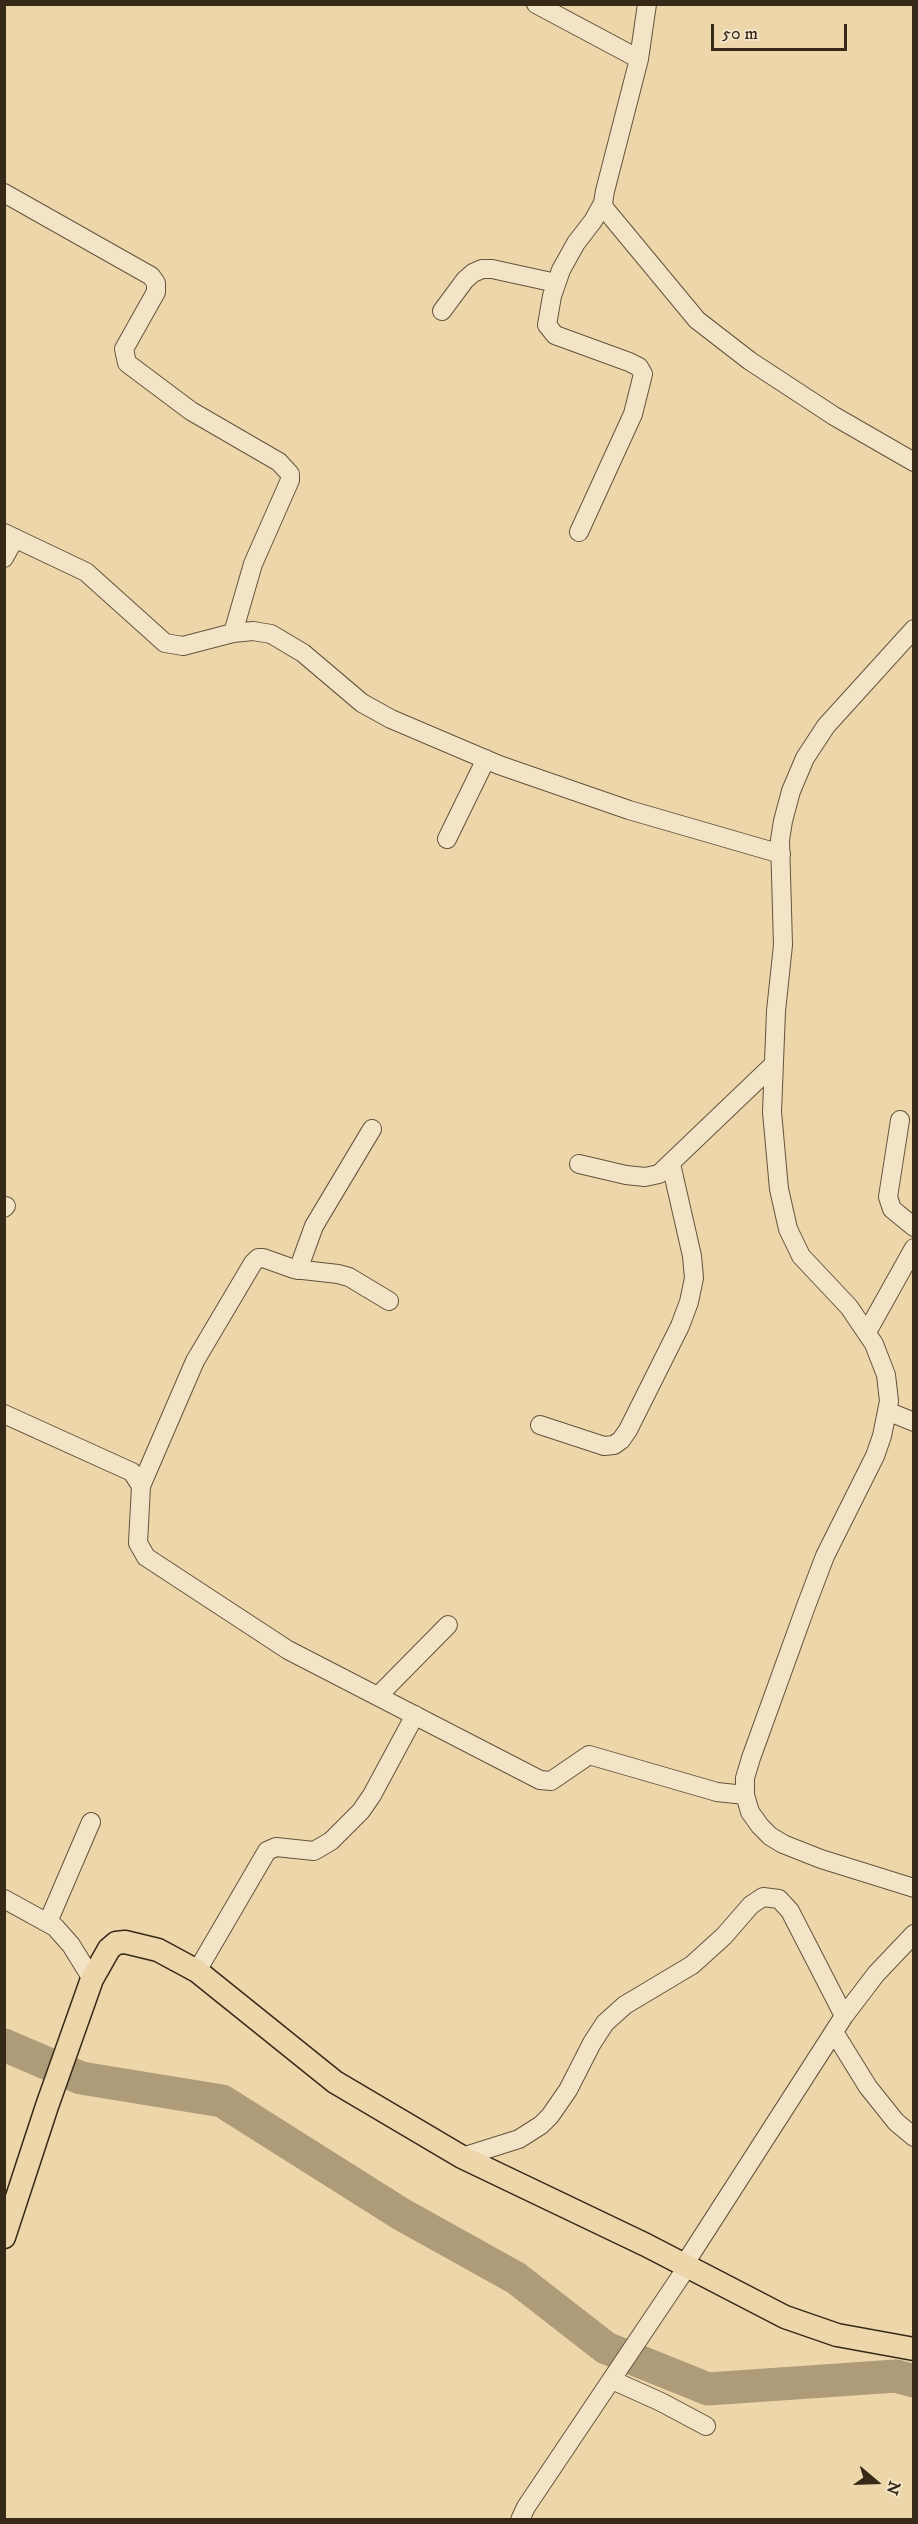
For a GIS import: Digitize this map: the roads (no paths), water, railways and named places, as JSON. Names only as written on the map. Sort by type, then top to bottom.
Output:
[{"type":"main road","points":[[4,2237],[92,1979],[109,1949],[121,1942],[158,1950],[197,1971],[334,2082],[462,2157],[646,2245],[785,2317],[821,2331],[914,2349]]},
{"type":"street","points":[[536,4],[639,59]]},
{"type":"street","points":[[579,532],[633,414],[643,374],[639,367],[629,362],[551,332],[547,321],[556,283],[576,243],[603,203],[639,59],[647,4]]},
{"type":"street","points":[[4,193],[151,276],[156,283],[156,292],[124,349],[127,363],[191,411],[279,462],[290,474],[290,480],[253,564],[233,633]]},
{"type":"street","points":[[603,203],[605,209],[647,263],[697,321],[750,361],[834,416],[914,462]]},
{"type":"street","points":[[442,311],[465,280],[482,269],[492,269],[556,283]]},
{"type":"street","points":[[4,558],[10,536],[86,572],[165,644],[183,646],[233,633],[253,631],[283,640],[303,653],[369,707],[486,759],[629,810],[781,854]]},
{"type":"street","points":[[914,629],[826,726],[805,758],[791,791],[783,821],[781,854],[783,945],[773,1065],[772,1112],[779,1189],[788,1229],[801,1256],[849,1307],[867,1332],[886,1375],[888,1389],[887,1411],[875,1456],[825,1556],[745,1778],[745,1795],[750,1812],[770,1836],[783,1844],[821,1859],[914,1888]]},
{"type":"street","points":[[447,839],[486,759]]},
{"type":"street","points":[[579,1164],[645,1177],[659,1174],[773,1065]]},
{"type":"street","points":[[900,1120],[888,1197],[892,1209],[914,1227]]},
{"type":"street","points":[[298,1270],[314,1226],[372,1129]]},
{"type":"street","points":[[540,1425],[587,1442],[614,1445],[628,1430],[680,1326],[694,1278],[692,1256],[671,1164]]},
{"type":"street","points":[[867,1332],[914,1248]]},
{"type":"street","points":[[389,1301],[349,1277],[325,1271],[298,1270],[263,1258],[253,1263],[195,1361],[141,1486],[138,1543],[146,1557],[288,1650],[546,1782],[557,1778],[581,1758],[589,1755],[717,1792],[745,1795]]},
{"type":"street","points":[[887,1411],[914,1422]]},
{"type":"street","points":[[4,1414],[125,1468],[136,1477],[141,1486]]},
{"type":"street","points":[[378,1696],[448,1625]]},
{"type":"street","points":[[197,1971],[267,1851],[276,1847],[314,1851],[331,1841],[361,1811],[372,1795],[415,1715]]},
{"type":"street","points":[[48,1922],[91,1821]]},
{"type":"street","points":[[462,2157],[519,2139],[546,2121],[568,2090],[605,2023],[625,2005],[692,1965],[724,1936],[751,1905],[763,1897],[778,1899],[790,1911],[844,2016]]},
{"type":"street","points":[[4,1899],[48,1922],[70,1945],[92,1979]]},
{"type":"street","points":[[520,2520],[526,2507],[614,2378],[686,2266],[844,2016],[876,1974],[914,1934]]},
{"type":"street","points":[[834,2032],[868,2087],[896,2122],[914,2138]]},
{"type":"street","points":[[614,2378],[706,2426]]},
{"type":"waterway","points":[[4,2045],[81,2078],[222,2101],[401,2214],[516,2278],[606,2348],[708,2389],[896,2376],[914,2381]]}]
